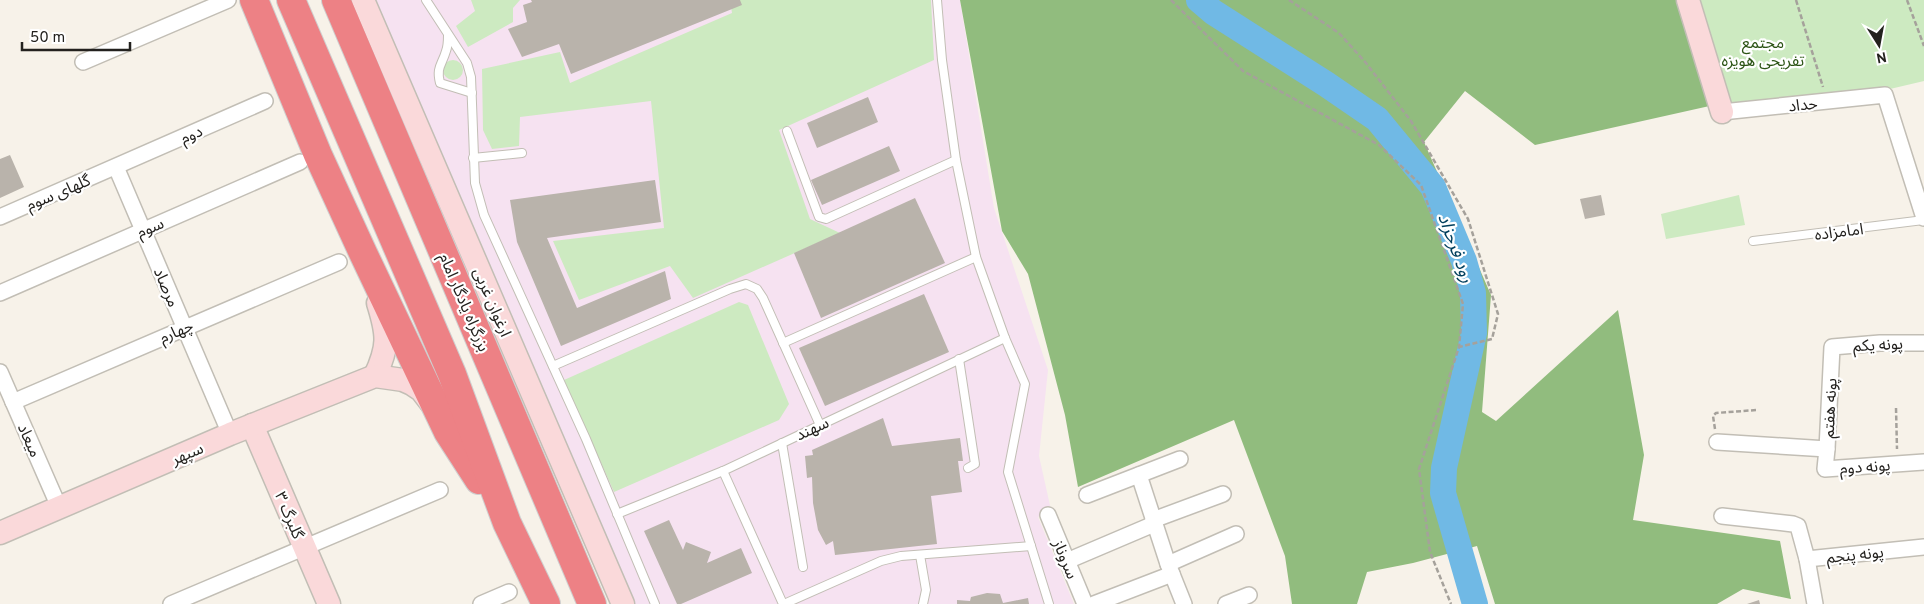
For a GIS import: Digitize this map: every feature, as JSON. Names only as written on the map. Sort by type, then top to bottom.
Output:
[{"type":"highway","points":[[254,0],[318,154],[351,258],[448,432],[507,523]]},
{"type":"highway","points":[[291,0],[452,374],[507,523],[546,604]]},
{"type":"highway","name":"بزرگراه یادگار امام","points":[[336,0],[592,604]]},
{"type":"street","points":[[83,62],[228,0]]},
{"type":"street","name":"ارغوان غربی","points":[[363,0],[623,604]]},
{"type":"street","points":[[1688,0],[1722,112]]},
{"type":"street","name":"حداد","points":[[1722,112],[1885,95],[1924,219]]},
{"type":"street","name":"دوم","points":[[116,167],[265,101]]},
{"type":"street","name":"سوم","points":[[0,292],[300,162]]},
{"type":"street","name":"گلهای سوم","points":[[0,217],[116,167]]},
{"type":"street","name":"مرصاد","points":[[116,167],[230,434]]},
{"type":"street","points":[[351,258],[381,313],[387,343],[384,356],[375,376]]},
{"type":"street","name":"چهارم","points":[[13,402],[185,327],[351,258]]},
{"type":"street","name":"پونه یکم","points":[[1832,347],[1880,343],[1924,343]]},
{"type":"street","name":"پونه هفتم","points":[[1717,442],[1827,449],[1832,347]]},
{"type":"street","name":"میعاد","points":[[0,372],[59,507]]},
{"type":"street","name":"سپهر","points":[[0,532],[230,434],[375,376],[403,380],[421,390],[448,432]]},
{"type":"street","name":"گلبرگ ۳","points":[[252,425],[329,604]]},
{"type":"street","name":"پونه دوم","points":[[1827,449],[1825,469],[1924,462]]},
{"type":"street","points":[[1088,495],[1180,459]]},
{"type":"street","points":[[1139,475],[1170,569],[1184,604]]},
{"type":"street","points":[[171,604],[440,490]]},
{"type":"street","points":[[1067,561],[1154,522],[1223,494]]},
{"type":"street","name":"سروناز","points":[[1048,515],[1085,604]]},
{"type":"street","name":"پونه پنجم","points":[[1722,516],[1798,526],[1801,531],[1807,559],[1924,548]]},
{"type":"street","points":[[1094,604],[1170,569],[1236,534]]},
{"type":"street","points":[[1807,559],[1815,604]]},
{"type":"street","points":[[481,604],[509,592]]},
{"type":"street","points":[[1226,604],[1248,595]]},
{"type":"lane","points":[[426,0],[467,63],[471,77],[475,183],[484,215],[586,439],[655,604]]},
{"type":"lane","points":[[937,0],[942,60],[956,160],[976,257],[1025,384],[1008,472],[1049,604]]},
{"type":"lane","points":[[448,35],[446,50],[439,66],[440,82],[472,93]]},
{"type":"lane","points":[[787,131],[819,217],[826,219],[956,160]]},
{"type":"lane","points":[[473,158],[522,153]]},
{"type":"lane","name":"امامزاده","points":[[1753,241],[1924,219]]},
{"type":"lane","points":[[783,343],[976,257]]},
{"type":"lane","points":[[553,366],[746,284],[757,289],[820,425]]},
{"type":"lane","name":"سهند","points":[[617,514],[723,471],[1006,338]]},
{"type":"lane","points":[[959,359],[975,464],[968,468]]},
{"type":"lane","points":[[782,443],[803,567]]},
{"type":"lane","points":[[723,471],[783,604],[881,561],[901,556],[1032,546]]},
{"type":"lane","points":[[920,555],[926,590],[923,604]]},
{"type":"path","points":[[1171,0],[1243,71],[1379,146],[1421,185],[1463,304],[1460,347],[1419,469],[1430,552],[1450,604]]},
{"type":"path","points":[[1290,0],[1340,34],[1366,63],[1411,122],[1468,219],[1498,314],[1492,339],[1460,347]]},
{"type":"path","points":[[1796,0],[1828,101]]},
{"type":"path","points":[[1907,0],[1924,46]]},
{"type":"path","points":[[1896,408],[1897,464]]},
{"type":"path","points":[[1717,442],[1713,416],[1716,413],[1757,410]]},
{"type":"shaded area","points":[[371,0],[960,0],[994,208],[1048,370],[1039,456],[1051,510],[1038,517],[1074,604],[634,604]]},
{"type":"green space","points":[[471,0],[520,0],[513,8],[513,22],[468,47],[456,26],[475,11]]},
{"type":"green space","points":[[730,0],[931,0],[934,60],[779,130],[810,219],[840,233],[693,298],[670,266],[579,300],[553,241],[664,228],[651,101],[520,117],[519,146],[492,149],[483,130],[482,69],[560,52],[570,83],[732,13]]},
{"type":"green space","points":[[960,0],[1680,0],[1714,105],[1535,145],[1465,91],[1424,142],[1491,295],[1482,412],[1496,421],[1618,310],[1644,455],[1633,520],[1780,541],[1791,599],[1743,589],[1717,604],[1495,604],[1477,546],[1413,563],[1367,572],[1357,604],[1292,604],[1285,556],[1234,420],[1078,487],[1065,415],[1028,274],[1002,231]]},
{"type":"green space","name":"مجتمع تفریحی هویزه","points":[[1697,0],[1924,0],[1924,81],[1890,89],[1736,106],[1721,96]]},
{"type":"green space","points":[[453,60],[460,63],[463,70],[460,77],[453,80],[446,77],[443,70],[446,63]]},
{"type":"green space","points":[[1739,195],[1745,225],[1666,239],[1661,214]]},
{"type":"green space","points":[[739,302],[748,305],[789,404],[779,420],[614,492],[564,380]]},
{"type":"building","points":[[531,0],[740,0],[742,5],[571,74],[559,44],[522,57],[508,29],[527,22],[523,5],[532,2]]},
{"type":"building","points":[[868,97],[878,122],[817,148],[807,123]]},
{"type":"building","points":[[889,146],[900,171],[822,205],[811,180]]},
{"type":"building","points":[[10,155],[24,187],[0,198],[0,159]]},
{"type":"building","points":[[655,180],[661,222],[547,238],[577,308],[665,271],[671,299],[561,346],[517,242],[510,200]]},
{"type":"building","points":[[1601,195],[1605,215],[1585,219],[1580,199]]},
{"type":"building","points":[[915,198],[945,263],[821,318],[794,253]]},
{"type":"building","points":[[924,294],[949,352],[825,406],[799,348]]},
{"type":"building","points":[[883,418],[892,446],[960,438],[963,461],[958,461],[962,492],[931,496],[937,544],[835,555],[833,541],[826,545],[818,530],[813,503],[812,477],[807,478],[805,456],[813,455],[812,450]]},
{"type":"building","points":[[669,520],[683,550],[686,542],[711,552],[707,563],[741,548],[752,573],[681,604],[677,604],[644,531]]},
{"type":"building","points":[[987,593],[1000,594],[1003,603],[1028,598],[1029,604],[957,604],[957,600],[970,601],[971,597]]},
{"type":"building","points":[[1759,600],[1760,604],[1747,604]]},
{"type":"waterway","name":"رود فرحزاد","points":[[1199,0],[1213,12],[1377,119],[1433,187],[1464,261],[1473,293],[1474,333],[1444,468],[1443,493],[1475,604]]}]
